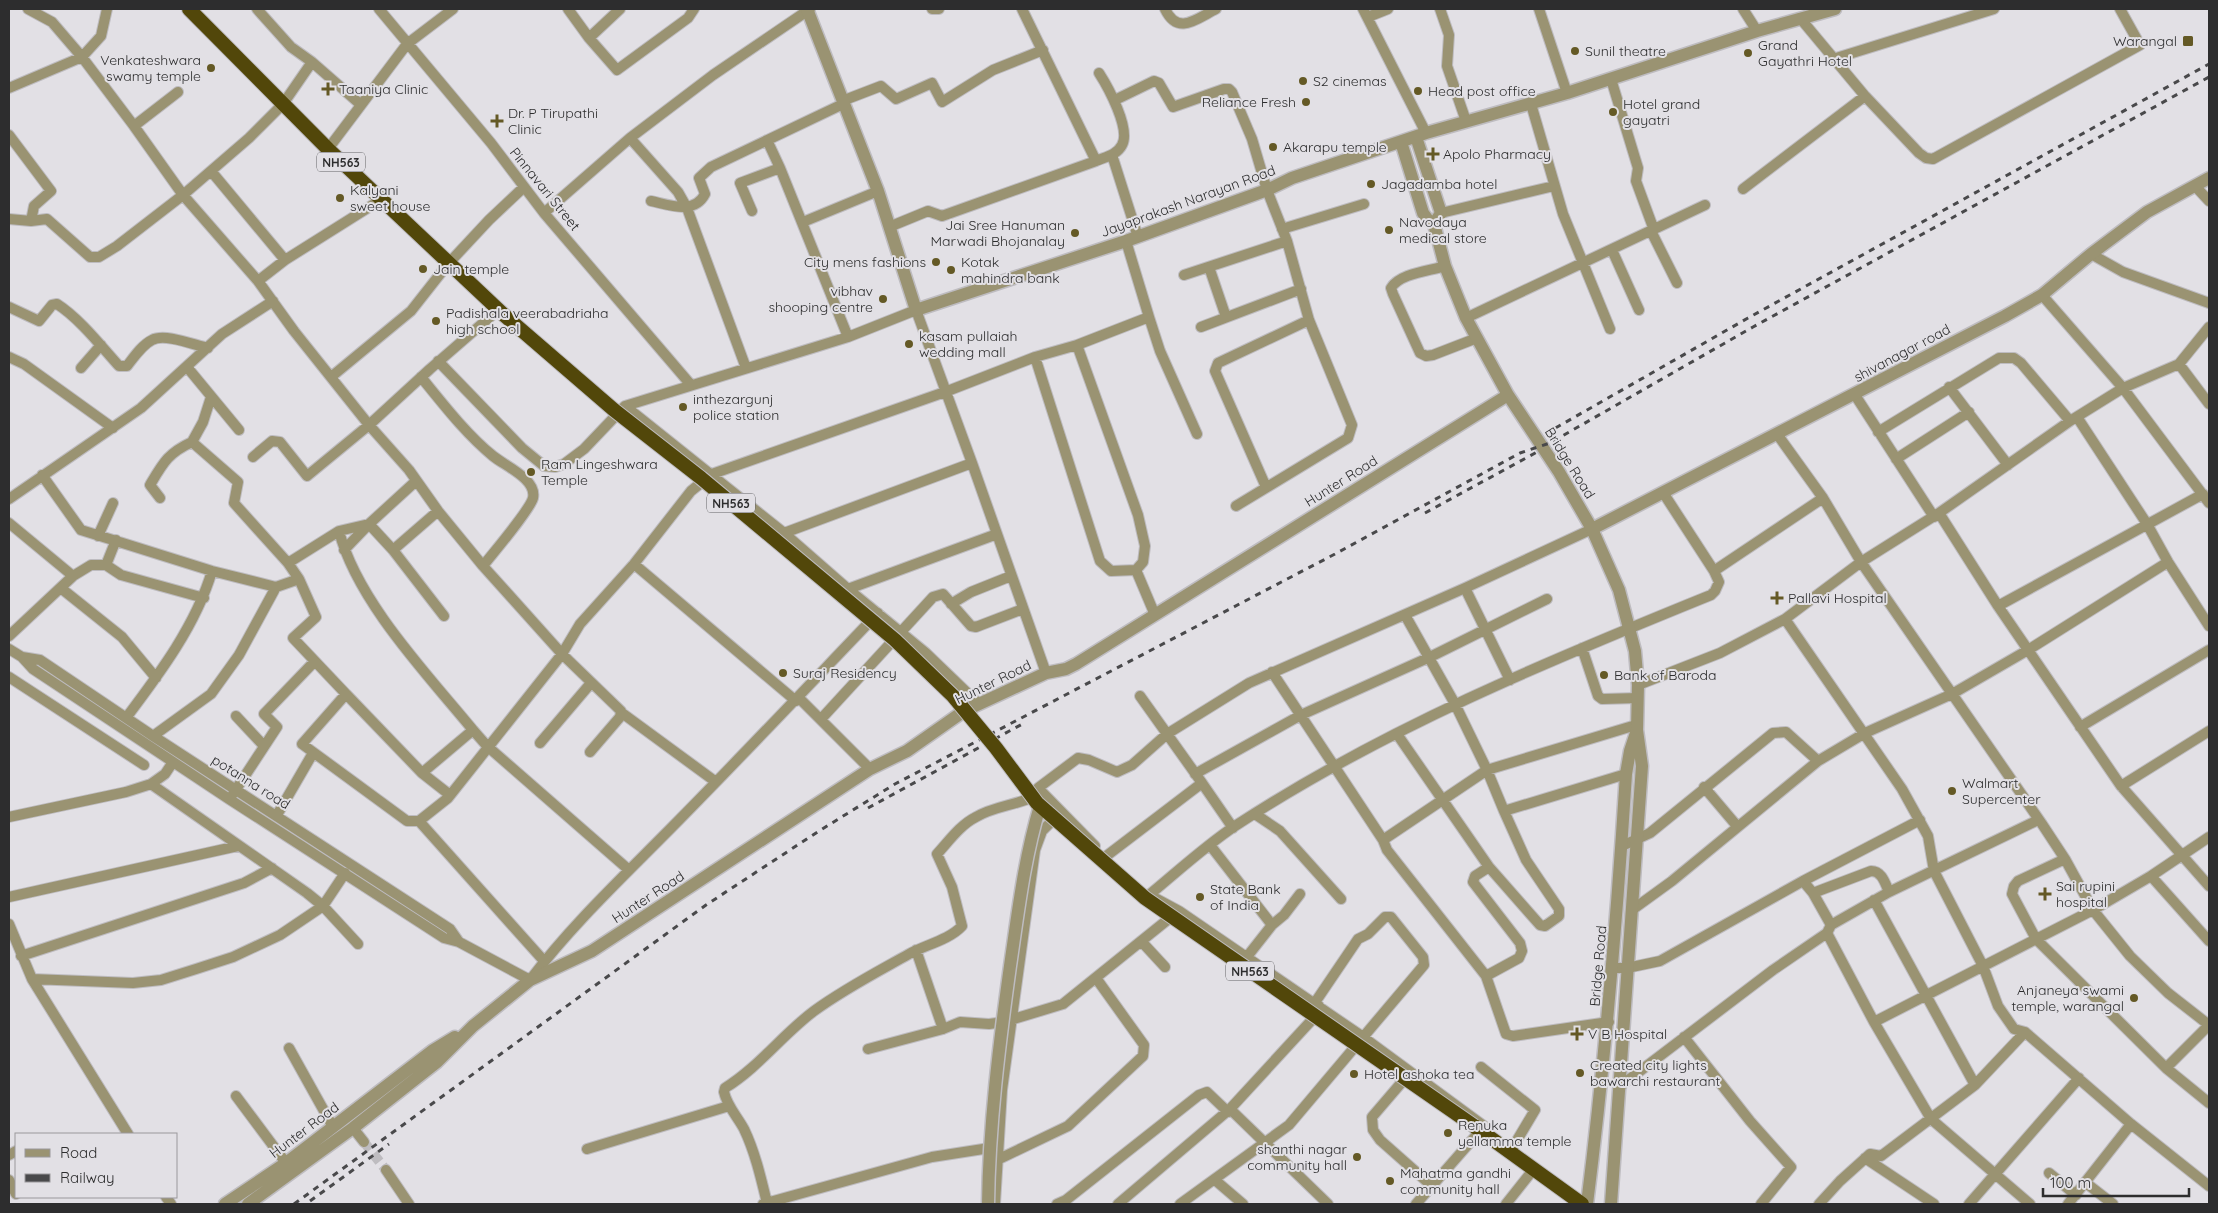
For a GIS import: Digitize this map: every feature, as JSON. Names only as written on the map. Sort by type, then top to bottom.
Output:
[{"type":"highway","name":"NH563","points":[[189,9],[328,149],[501,312],[614,410],[708,484],[895,640],[954,696],[1040,806],[1145,898],[1478,1129],[1510,1152],[1569,1200],[1582,1204]]},
{"type":"street","points":[[28,9],[52,22],[82,57],[183,195],[258,281],[294,331],[368,425],[410,470],[438,511],[483,566],[562,654],[622,713],[716,782]]},
{"type":"street","points":[[9,78],[13,87],[82,57],[100,36],[107,9]]},
{"type":"street","points":[[257,9],[291,46],[360,104]]},
{"type":"street","name":"Pinnavari Street","points":[[379,9],[491,143],[544,213],[691,385]]},
{"type":"street","points":[[328,149],[407,44],[453,9]]},
{"type":"street","points":[[568,9],[616,70],[688,18],[694,9]]},
{"type":"street","points":[[589,38],[620,9]]},
{"type":"street","points":[[544,213],[630,138],[713,75],[808,9],[878,190],[916,310],[1046,673]]},
{"type":"street","points":[[932,9],[939,9]]},
{"type":"street","points":[[1022,9],[1096,161]]},
{"type":"street","points":[[1165,9],[1177,24],[1184,25],[1216,9]]},
{"type":"street","points":[[1388,9],[1366,13],[1421,135]]},
{"type":"street","points":[[1440,9],[1449,35],[1447,66],[1466,121]]},
{"type":"street","points":[[1539,9],[1567,93]]},
{"type":"street","points":[[1742,9],[1757,31]]},
{"type":"street","name":"Jayaprakash Narayan Road","points":[[916,310],[1132,239],[1267,190],[1292,178],[1421,135],[1531,104],[1757,31],[1835,9]]},
{"type":"street","points":[[1833,59],[1994,9]]},
{"type":"street","points":[[1800,18],[1865,96],[1920,153],[1926,158],[1933,159],[2140,45],[2120,9]]},
{"type":"street","points":[[651,201],[687,208],[701,202],[705,194],[699,181],[702,175],[712,167],[843,102],[881,86],[896,98],[932,83],[942,102],[994,70],[1043,50]]},
{"type":"street","points":[[9,219],[31,221],[47,219],[90,257],[99,257],[117,246],[183,195],[272,117],[312,62]]},
{"type":"street","points":[[889,227],[928,212],[942,216],[958,211],[1112,155],[1122,145],[1124,135],[1115,100],[1099,73]]},
{"type":"street","points":[[1611,78],[1638,168],[1636,181],[1653,231],[1677,283]]},
{"type":"street","points":[[1115,100],[1154,81],[1159,83],[1173,107],[1229,89],[1232,92],[1252,139],[1267,190],[1287,241],[1309,320],[1352,425],[1352,431],[1348,438],[1236,506]]},
{"type":"street","points":[[134,126],[178,92]]},
{"type":"street","points":[[1743,189],[1865,96]]},
{"type":"street","points":[[1531,104],[1563,214],[1610,329]]},
{"type":"street","points":[[9,135],[51,191],[34,206],[31,221]]},
{"type":"street","name":"Bridge Road","points":[[1421,135],[1438,219],[1445,266],[1466,318],[1508,395],[1559,472],[1592,529],[1619,590],[1635,651],[1638,692],[1636,728],[1626,774],[1609,1022],[1587,1204]]},
{"type":"street","points":[[630,138],[678,192],[687,208],[746,368]]},
{"type":"street","points":[[767,140],[803,222],[848,337]]},
{"type":"street","points":[[1401,142],[1423,214],[1428,220],[1438,219],[1554,186]]},
{"type":"street","points":[[1112,155],[1149,317],[1160,351],[1197,434]]},
{"type":"street","points":[[752,210],[740,183],[780,168]]},
{"type":"street","points":[[211,170],[284,260]]},
{"type":"street","name":"shivanagar road","points":[[1592,529],[1664,494],[1855,395],[2042,295],[2091,254],[2147,212],[2209,178]]},
{"type":"street","points":[[2195,186],[2209,201]]},
{"type":"street","points":[[331,377],[411,311],[448,264],[489,220],[524,187]]},
{"type":"street","points":[[803,222],[878,190]]},
{"type":"street","points":[[258,281],[284,260],[382,200]]},
{"type":"street","points":[[1282,229],[1364,204]]},
{"type":"street","points":[[1466,318],[1705,205]]},
{"type":"street","points":[[1184,275],[1287,241]]},
{"type":"street","points":[[1612,250],[1640,310]]},
{"type":"street","points":[[2091,254],[2123,272],[2209,303]]},
{"type":"street","points":[[1445,266],[1394,282],[1391,288],[1396,302],[1420,353],[1426,356],[1477,338]]},
{"type":"street","points":[[1209,267],[1226,317]]},
{"type":"street","points":[[1201,327],[1301,289]]},
{"type":"street","points":[[1998,606],[2147,524],[2206,498],[2123,388],[2042,295]]},
{"type":"street","points":[[9,499],[141,408],[222,334],[273,301]]},
{"type":"street","points":[[9,308],[40,321],[52,305],[57,304],[74,314],[83,327],[119,366],[127,366],[153,339],[177,340],[208,348]]},
{"type":"street","points":[[438,361],[522,448],[544,466],[555,467],[564,464],[584,449],[625,406],[848,337],[916,310]]},
{"type":"street","points":[[253,457],[272,441],[280,442],[307,476],[368,425],[438,361],[501,312]]},
{"type":"street","points":[[346,694],[302,744],[407,821],[418,821],[450,795],[487,746],[562,654],[580,624],[634,564],[691,491],[712,474],[945,392],[1035,357],[1077,345],[1149,317]]},
{"type":"street","points":[[1266,487],[1215,371],[1218,363],[1309,320]]},
{"type":"street","points":[[1582,648],[1598,696],[1602,699],[1638,692],[1720,653],[1785,619],[1861,562],[1937,515],[2074,419],[2123,388],[2178,364],[2209,327]]},
{"type":"street","points":[[81,368],[101,345]]},
{"type":"street","points":[[1035,357],[1100,561],[1111,571],[1136,570],[1144,562],[1145,546],[1138,514],[1077,345]]},
{"type":"street","points":[[9,357],[24,364],[113,428]]},
{"type":"street","points":[[1878,432],[1999,358],[2014,358],[2021,362],[2074,419],[2147,524],[2168,562],[2209,626]]},
{"type":"street","points":[[2178,364],[2209,404]]},
{"type":"street","points":[[187,367],[240,430]]},
{"type":"street","points":[[420,377],[492,456],[530,482],[533,490],[530,503],[483,566]]},
{"type":"street","points":[[1949,388],[2008,465]]},
{"type":"street","name":"Hunter Road","points":[[248,1204],[354,1128],[437,1062],[473,1026],[526,983],[592,951],[870,769],[906,751],[964,711],[1046,673],[1066,669],[1508,395]]},
{"type":"street","points":[[1855,395],[1896,459],[1937,515],[2121,786],[2209,886]]},
{"type":"street","points":[[160,498],[150,485],[166,459],[177,449],[192,442],[203,422],[211,397]]},
{"type":"street","points":[[625,406],[784,533],[944,670],[979,704]]},
{"type":"street","points":[[1896,459],[1969,412]]},
{"type":"street","points":[[1777,434],[1823,498],[1861,562],[2065,859],[2093,910],[2130,956],[2168,993],[2209,1025],[2166,1068]]},
{"type":"street","points":[[192,442],[238,482],[234,503],[288,563],[299,579],[316,617],[293,638],[314,662],[422,772],[450,795]]},
{"type":"street","points":[[784,533],[972,464]]},
{"type":"street","points":[[42,475],[81,530],[212,571],[276,587],[299,579]]},
{"type":"street","points":[[344,550],[416,480]]},
{"type":"street","points":[[1149,895],[1233,828],[1334,766],[1455,704],[1582,648],[1711,595],[1719,582],[1714,571],[1664,494]]},
{"type":"street","points":[[1714,571],[1823,498]]},
{"type":"street","points":[[98,536],[114,503]]},
{"type":"street","points":[[393,550],[438,511]]},
{"type":"street","points":[[9,523],[73,576]]},
{"type":"street","points":[[288,563],[338,531],[369,524]]},
{"type":"street","points":[[369,524],[393,550],[444,616]]},
{"type":"street","points":[[1038,788],[1078,758],[1089,760],[1117,772],[1128,767],[1167,734],[1249,683],[1406,615],[1592,529]]},
{"type":"street","points":[[338,531],[344,550],[382,618],[472,730],[487,746],[629,870]]},
{"type":"street","points":[[848,589],[997,534]]},
{"type":"street","points":[[106,565],[116,540]]},
{"type":"street","points":[[1632,910],[1672,881],[1818,761],[1865,733],[1952,694],[2028,650],[2168,562]]},
{"type":"street","points":[[634,564],[822,718],[870,769]]},
{"type":"street","points":[[9,636],[62,589],[73,576],[91,565],[106,565],[121,575],[204,598]]},
{"type":"street","points":[[1136,570],[1155,615]]},
{"type":"street","points":[[126,718],[156,678],[204,598],[212,571]]},
{"type":"street","points":[[951,604],[972,592],[1011,576]]},
{"type":"street","points":[[152,736],[211,694],[239,655],[276,587]]},
{"type":"street","points":[[1465,588],[1510,680]]},
{"type":"street","points":[[62,589],[122,637],[156,678]]},
{"type":"street","points":[[822,718],[933,597],[943,594],[971,626],[976,627],[1023,610]]},
{"type":"street","points":[[1195,774],[1301,715],[1430,657],[1547,599]]},
{"type":"street","points":[[526,983],[544,961],[629,870],[797,699],[878,613]]},
{"type":"street","points":[[1397,734],[1489,867],[1540,925],[1545,926],[1559,916],[1559,909],[1526,860],[1487,770],[1455,704],[1406,615]]},
{"type":"street","points":[[1785,619],[1865,733],[1920,820],[1928,836],[1934,871],[1983,966],[1998,1006],[2014,1029],[2026,1032],[2131,1124],[2209,1186]]},
{"type":"street","name":"potanna road","points":[[9,649],[22,657],[33,669],[170,768],[229,799],[342,879],[444,938],[459,942],[526,983]]},
{"type":"street","points":[[2080,727],[2209,650]]},
{"type":"street","name":"potanna road","points":[[22,657],[40,660],[152,736],[450,929],[459,942]]},
{"type":"street","points":[[229,799],[277,727],[264,714],[314,662]]},
{"type":"street","points":[[1272,672],[1383,840],[1387,850],[1486,976],[1506,1034],[1513,1036],[1609,1022]]},
{"type":"street","points":[[9,677],[144,765]]},
{"type":"street","points":[[540,742],[590,683]]},
{"type":"street","points":[[1140,696],[1233,828]]},
{"type":"street","points":[[590,752],[622,713]]},
{"type":"street","points":[[236,716],[264,746]]},
{"type":"street","points":[[1383,840],[1442,798],[1487,770],[1636,728]]},
{"type":"street","name":"Bridge Road","points":[[1611,1204],[1642,766],[1636,728]]},
{"type":"street","points":[[422,772],[472,730]]},
{"type":"street","points":[[1622,846],[1650,833],[1704,787],[1778,731],[1786,732],[1818,761]]},
{"type":"street","points":[[2121,786],[2209,731]]},
{"type":"street","points":[[276,815],[313,753]]},
{"type":"street","points":[[9,817],[126,792],[151,784],[170,768]]},
{"type":"street","points":[[1504,812],[1626,774]]},
{"type":"street","points":[[1105,857],[1202,783]]},
{"type":"street","points":[[151,784],[323,906],[358,944]]},
{"type":"street","points":[[1704,787],[1737,826]]},
{"type":"street","points":[[1038,788],[1105,857],[1149,895],[1179,911],[1363,1038],[1478,1121],[1488,1129],[1494,1141]]},
{"type":"street","points":[[997,1147],[932,1157],[765,1204],[753,1151],[743,1128],[729,1106],[724,1092],[725,1088],[746,1074],[813,1012],[853,986],[916,950],[957,932],[962,926],[959,908],[937,854],[967,822],[977,816],[1027,801],[1038,795],[1038,788]]},
{"type":"street","points":[[988,1204],[988,1165],[1002,1024],[1021,884],[1030,838],[1040,806]]},
{"type":"street","points":[[995,1204],[997,1147],[1008,1044],[1013,1019],[1036,841],[1042,831],[1062,812]]},
{"type":"street","points":[[1255,814],[1280,831],[1341,899]]},
{"type":"street","points":[[1613,968],[1627,968],[1660,961],[1803,881],[1920,820]]},
{"type":"street","points":[[1619,1087],[1773,970],[1829,929],[1874,900],[2038,820]]},
{"type":"street","points":[[418,821],[544,961]]},
{"type":"street","points":[[1874,1022],[1924,994],[2093,910],[2151,876],[2209,837]]},
{"type":"street","points":[[1210,845],[1272,925]]},
{"type":"street","points":[[9,897],[238,846]]},
{"type":"street","points":[[2065,859],[2018,881],[2014,886],[2012,894],[2036,939],[2166,1068],[2209,1103]]},
{"type":"street","points":[[1486,976],[1519,958],[1522,951],[1520,943],[1473,882],[1475,876],[1489,867]]},
{"type":"street","points":[[21,956],[244,883],[272,868]]},
{"type":"street","points":[[1813,893],[1871,871],[1880,874],[1889,892]]},
{"type":"street","points":[[2151,876],[2209,941]]},
{"type":"street","points":[[32,979],[133,984],[160,980],[233,957],[280,935],[323,906],[342,879]]},
{"type":"street","points":[[1803,881],[1813,893],[1874,1022],[1931,1119],[2030,1204]]},
{"type":"street","points":[[1246,958],[1300,894]]},
{"type":"street","points":[[1874,900],[1975,1086]]},
{"type":"street","points":[[868,1049],[943,1029],[960,1022],[989,1024],[1063,1004],[1179,911]]},
{"type":"street","points":[[1180,1204],[1289,1125],[1424,965],[1423,957],[1390,917],[1385,917],[1368,934],[1358,938],[1316,1000],[1322,1010]]},
{"type":"street","points":[[9,924],[32,979],[127,1133]]},
{"type":"street","points":[[1141,941],[1165,967]]},
{"type":"street","points":[[916,950],[943,1029]]},
{"type":"street","points":[[997,1160],[1068,1126],[1143,1056],[1144,1045],[1096,978]]},
{"type":"street","points":[[1118,1204],[1229,1110],[1322,1010]]},
{"type":"street","name":"Hunter Road","points":[[224,1204],[286,1163],[432,1051],[473,1026]]},
{"type":"street","points":[[1819,1204],[1840,1181],[1870,1154],[1881,1156],[1975,1086],[2026,1032]]},
{"type":"street","points":[[1684,1038],[1750,1121],[1791,1167],[1761,1204]]},
{"type":"street","points":[[289,1048],[333,1127]]},
{"type":"street","points":[[1481,1067],[1535,1110],[1510,1152]]},
{"type":"street","points":[[1410,1072],[1372,1117],[1374,1130],[1380,1140],[1432,1186]]},
{"type":"street","points":[[1969,1204],[2079,1078]]},
{"type":"street","points":[[1057,1204],[1066,1200],[1199,1095],[1207,1092],[1266,1143],[1328,1204]]},
{"type":"street","points":[[236,1096],[286,1163]]},
{"type":"street","points":[[587,1149],[729,1106]]},
{"type":"street","points":[[2068,1204],[2131,1124]]},
{"type":"street","points":[[354,1128],[364,1142]]},
{"type":"street","points":[[1416,1204],[1478,1129]]},
{"type":"street","points":[[1865,1158],[1934,1204]]},
{"type":"street","points":[[386,1170],[410,1204]]},
{"type":"street","points":[[1506,1204],[1533,1170]]},
{"type":"street","points":[[2049,1172],[2076,1195]]},
{"type":"street","points":[[1215,1180],[1242,1204]]},
{"type":"street","points":[[2086,1183],[2112,1204]]},
{"type":"tunnel","points":[[364,1142],[386,1170]]},
{"type":"railway","points":[[1545,434],[1748,318],[2209,64]]},
{"type":"railway","points":[[294,1204],[706,905],[895,784],[1335,554],[1520,453],[1550,443],[1753,327],[2209,77]]},
{"type":"railway","points":[[1425,513],[1537,452]]},
{"type":"railway","points":[[868,808],[1026,722]]},
{"type":"railway","points":[[310,1201],[389,1144]]},
{"type":"place","name":"Warangal","points":[[2188,41]]},
{"type":"place","name":"Sunil theatre","points":[[1575,51]]},
{"type":"place","name":"Grand Gayathri Hotel","points":[[1748,53]]},
{"type":"place","name":"Venkateshwara swamy temple","points":[[211,68]]},
{"type":"place","name":"S2 cinemas","points":[[1303,81]]},
{"type":"place","name":"Taaniya Clinic","points":[[328,89]]},
{"type":"place","name":"Head post office","points":[[1418,91]]},
{"type":"place","name":"Reliance Fresh","points":[[1306,102]]},
{"type":"place","name":"Hotel grand gayatri","points":[[1613,112]]},
{"type":"place","name":"Dr. P Tirupathi Clinic","points":[[497,121]]},
{"type":"place","name":"Akarapu temple","points":[[1273,147]]},
{"type":"place","name":"Apolo Pharmacy","points":[[1433,154]]},
{"type":"place","name":"Jagadamba hotel","points":[[1371,184]]},
{"type":"place","name":"Kalyani sweet house","points":[[340,198]]},
{"type":"place","name":"Navodaya medical store","points":[[1389,230]]},
{"type":"place","name":"Jai Sree Hanuman Marwadi Bhojanalay","points":[[1075,233]]},
{"type":"place","name":"City mens fashions","points":[[936,262]]},
{"type":"place","name":"Jain temple","points":[[423,269]]},
{"type":"place","name":"Kotak mahindra bank","points":[[951,270]]},
{"type":"place","name":"vibhav shooping centre","points":[[883,299]]},
{"type":"place","name":"Padishala veerabadriaha high school","points":[[436,321]]},
{"type":"place","name":"kasam pullaiah wedding mall","points":[[909,344]]},
{"type":"place","name":"inthezargunj police station","points":[[683,407]]},
{"type":"place","name":"Ram Lingeshwara Temple","points":[[531,472]]},
{"type":"place","name":"Pallavi Hospital","points":[[1777,598]]},
{"type":"place","name":"Suraj Residency","points":[[783,673]]},
{"type":"place","name":"Bank of Baroda","points":[[1604,675]]},
{"type":"place","name":"Walmart Supercenter","points":[[1952,791]]},
{"type":"place","name":"Sai rupini hospital","points":[[2045,894]]},
{"type":"place","name":"State Bank of India","points":[[1200,897]]},
{"type":"place","name":"Anjaneya swami temple, warangal","points":[[2134,998]]},
{"type":"place","name":"V B Hospital","points":[[1577,1034]]},
{"type":"place","name":"Created city lights bawarchi restaurant","points":[[1580,1073]]},
{"type":"place","name":"Hotel ashoka tea","points":[[1354,1074]]},
{"type":"place","name":"Renuka yellamma temple","points":[[1448,1133]]},
{"type":"place","name":"shanthi nagar community hall","points":[[1357,1157]]},
{"type":"place","name":"Mahatma gandhi community hall","points":[[1390,1181]]}]
